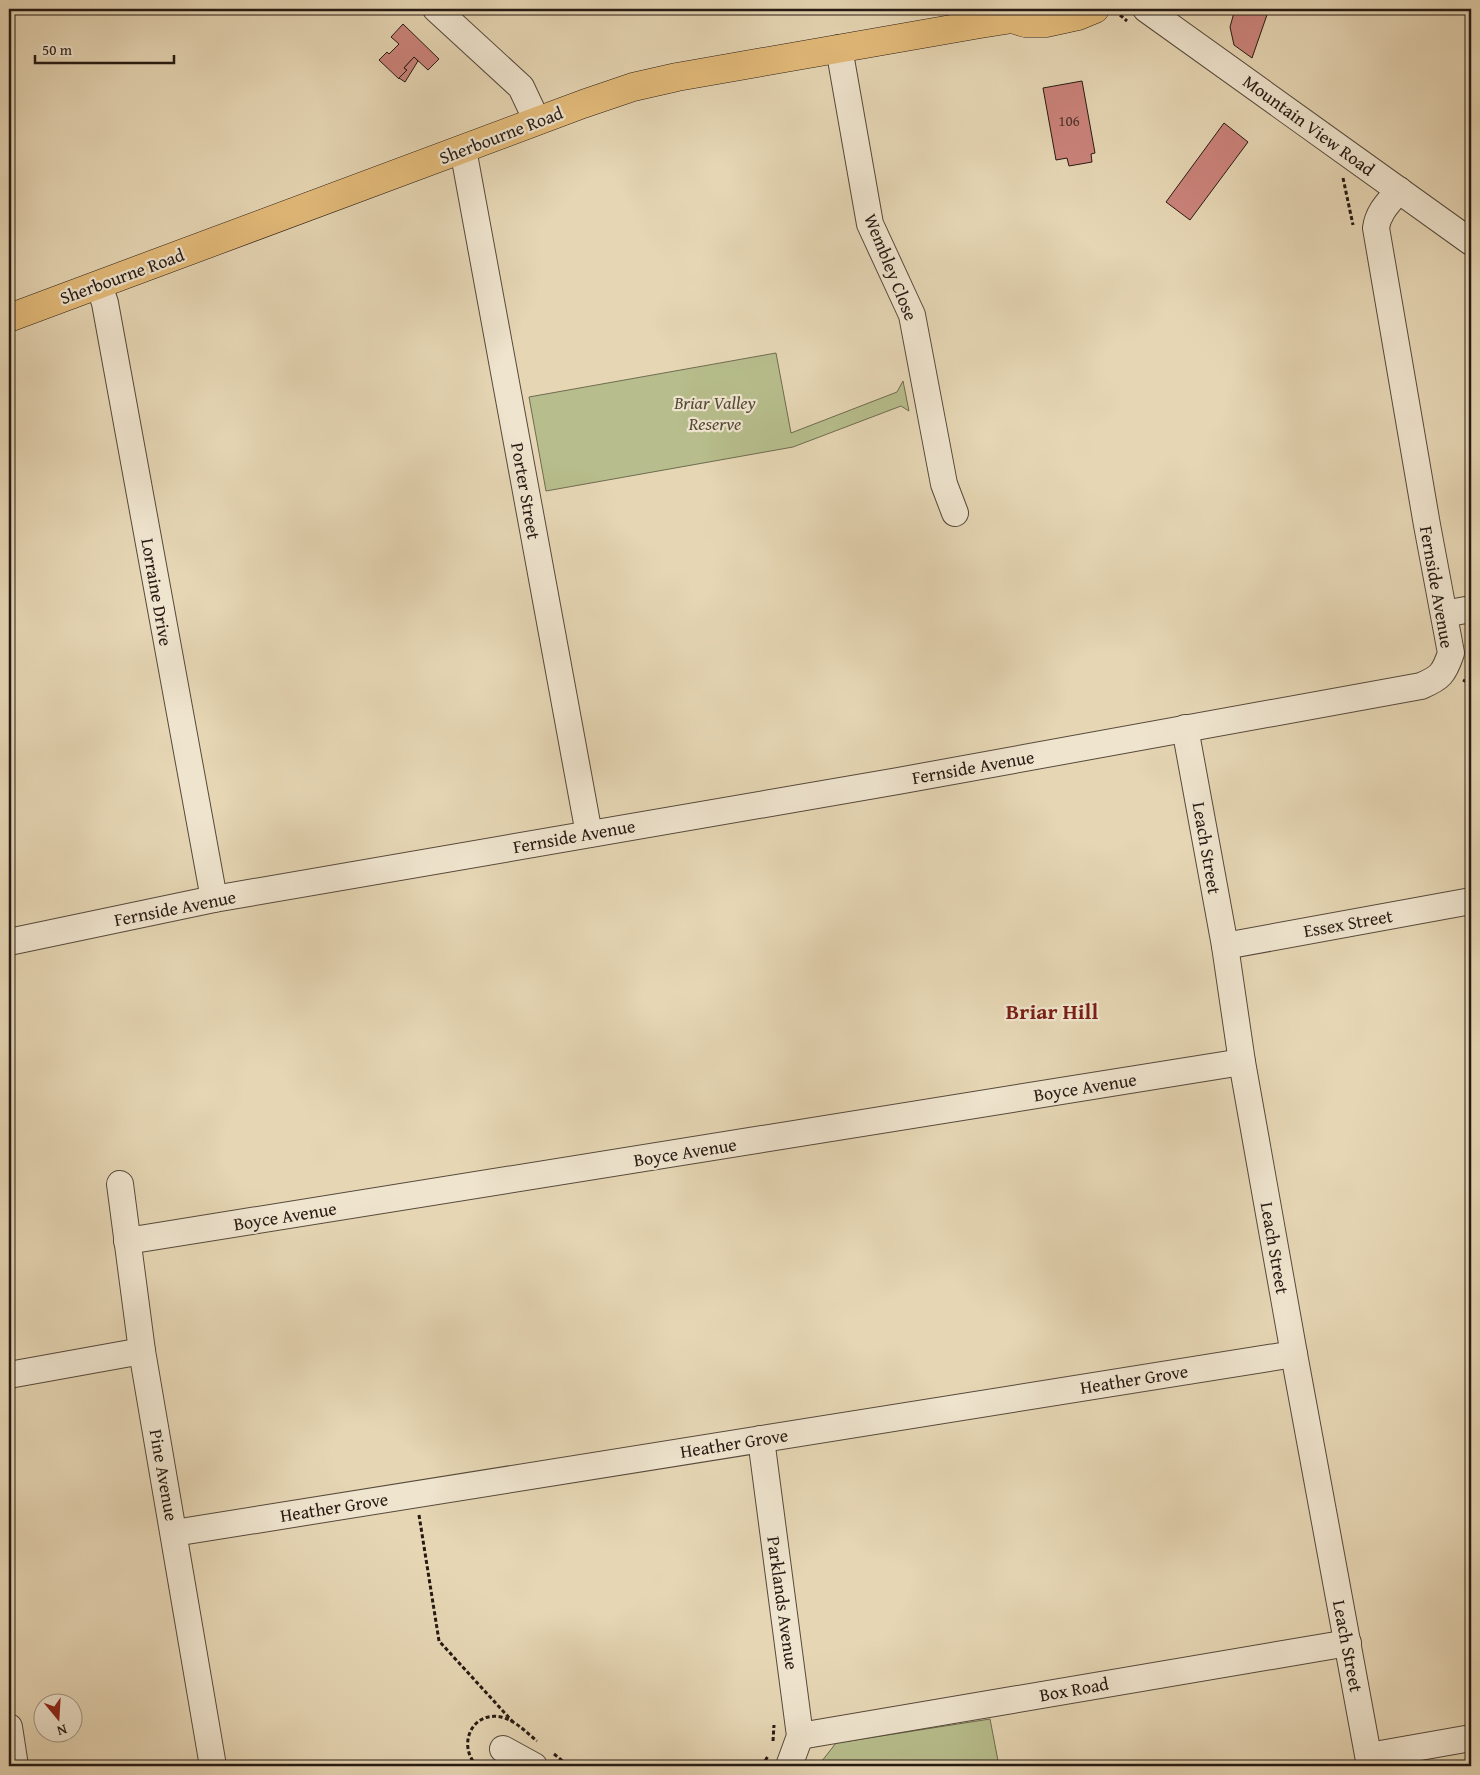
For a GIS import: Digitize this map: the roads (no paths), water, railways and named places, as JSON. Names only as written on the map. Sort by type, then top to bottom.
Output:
[{"type":"main road","name":"Sherbourne Road","points":[[9,318],[614,93],[654,82],[1020,14],[1025,23],[1046,23],[1078,16],[1095,9]]},
{"type":"street","points":[[436,9],[521,87],[537,121]]},
{"type":"street","name":"Mountain View Road","points":[[1146,9],[1471,242]]},
{"type":"street","name":"Wembley Close","points":[[839,48],[870,224],[912,315],[944,484],[955,513]]},
{"type":"street","name":"Porter Street","points":[[463,149],[589,834]]},
{"type":"street","name":"Fernside Avenue","points":[[9,942],[214,899],[898,781],[1421,686],[1435,680],[1445,671],[1451,654],[1426,525],[1376,228],[1377,219],[1381,211],[1399,190]]},
{"type":"street","name":"Lorraine Drive","points":[[99,285],[106,313],[214,899]]},
{"type":"street","points":[[1444,614],[1471,609]]},
{"type":"street","name":"Leach Street","points":[[1185,728],[1225,946],[1242,1062],[1294,1354],[1369,1761]]},
{"type":"street","name":"Essex Street","points":[[1225,946],[1471,901]]},
{"type":"street","name":"Boyce Avenue","points":[[127,1241],[1242,1062]]},
{"type":"street","name":"Pine Avenue","points":[[120,1184],[142,1352],[213,1766]]},
{"type":"street","points":[[9,1375],[142,1352]]},
{"type":"street","name":"Heather Grove","points":[[174,1533],[1294,1354]]},
{"type":"street","name":"Parklands Avenue","points":[[761,1439],[800,1736],[789,1766]]},
{"type":"street","name":"Box Road","points":[[800,1736],[1348,1643]]},
{"type":"street","points":[[9,1727],[15,1766]]},
{"type":"street","points":[[1369,1761],[1471,1738]]},
{"type":"street","points":[[503,1749],[534,1766]]},
{"type":"district","name":"Briar Hill","points":[[1052,1011]]},
{"type":"park label","name":"Briar Valley Reserve","points":[[715,412]]}]
